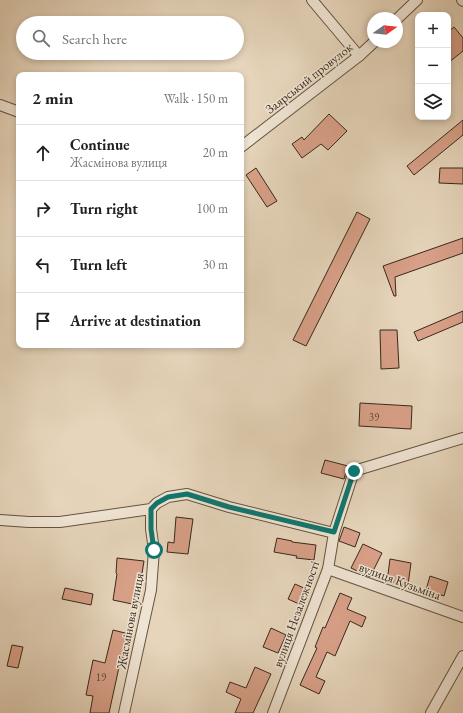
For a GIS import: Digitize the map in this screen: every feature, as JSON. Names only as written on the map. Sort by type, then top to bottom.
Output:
[{"type":"street","points":[[312,0],[359,56]]},
{"type":"street","points":[[403,13],[417,0]]},
{"type":"street","name":"Заярський провулок","points":[[244,145],[368,48]]},
{"type":"street","points":[[0,105],[16,111]]},
{"type":"street","name":"вулиця Незалежності","points":[[273,713],[328,569],[334,532],[354,471],[463,438]]},
{"type":"street","points":[[0,520],[60,522],[151,509],[157,503],[168,497],[187,494],[229,507],[334,532]]},
{"type":"street","name":"Жасмінова вулиця","points":[[124,713],[151,590],[154,550],[151,529],[151,509]]},
{"type":"street","name":"вулиця Кузьміна","points":[[328,569],[463,617]]},
{"type":"street","points":[[431,713],[463,656]]},
{"type":"building","points":[[454,27],[463,38],[463,51],[451,61],[451,48],[451,30]]},
{"type":"building","points":[[329,114],[347,131],[328,150],[321,144],[302,158],[292,144],[302,137],[304,140]]},
{"type":"building","points":[[463,120],[463,135],[414,175],[407,166]]},
{"type":"building","points":[[256,168],[277,201],[267,207],[246,175]]},
{"type":"building","points":[[440,168],[463,168],[463,184],[439,183]]},
{"type":"building","points":[[357,212],[370,219],[306,346],[293,340]]},
{"type":"building","points":[[463,238],[463,253],[395,277],[396,296],[394,296],[383,266]]},
{"type":"building","points":[[463,311],[463,322],[418,341],[414,332]]},
{"type":"building","points":[[380,330],[397,330],[399,368],[381,369]]},
{"type":"building","points":[[360,403],[412,406],[411,429],[359,426]]},
{"type":"building","points":[[325,460],[348,466],[344,479],[321,473]]},
{"type":"building","points":[[176,517],[193,519],[188,554],[167,552],[168,542],[174,543]]},
{"type":"building","points":[[344,527],[360,533],[355,547],[339,541]]},
{"type":"building","points":[[277,538],[292,542],[316,545],[314,560],[296,558],[297,556],[274,552]]},
{"type":"building","points":[[363,544],[382,553],[370,577],[351,568]]},
{"type":"building","points":[[117,558],[144,561],[137,605],[113,600],[117,574]]},
{"type":"building","points":[[390,559],[411,563],[408,585],[387,582]]},
{"type":"building","points":[[430,576],[448,582],[444,596],[426,590]]},
{"type":"building","points":[[295,584],[306,589],[299,604],[288,599]]},
{"type":"building","points":[[65,588],[93,594],[91,605],[62,599]]},
{"type":"building","points":[[340,593],[352,598],[347,609],[366,617],[362,627],[350,621],[335,656],[327,652],[316,677],[325,681],[319,694],[300,685],[317,648],[315,647],[323,627],[325,628]]},
{"type":"building","points":[[271,628],[286,635],[278,653],[263,647]]},
{"type":"building","points":[[113,630],[129,634],[123,658],[121,658],[109,713],[90,713],[93,696],[86,695],[93,660],[105,663]]},
{"type":"building","points":[[12,645],[23,647],[18,668],[7,666]]},
{"type":"building","points":[[255,667],[271,674],[253,713],[235,713],[241,699],[226,692],[230,682],[246,688]]},
{"type":"route","points":[[154,550],[151,529],[151,509],[157,503],[168,497],[187,494],[229,507],[334,532],[354,471]]}]
